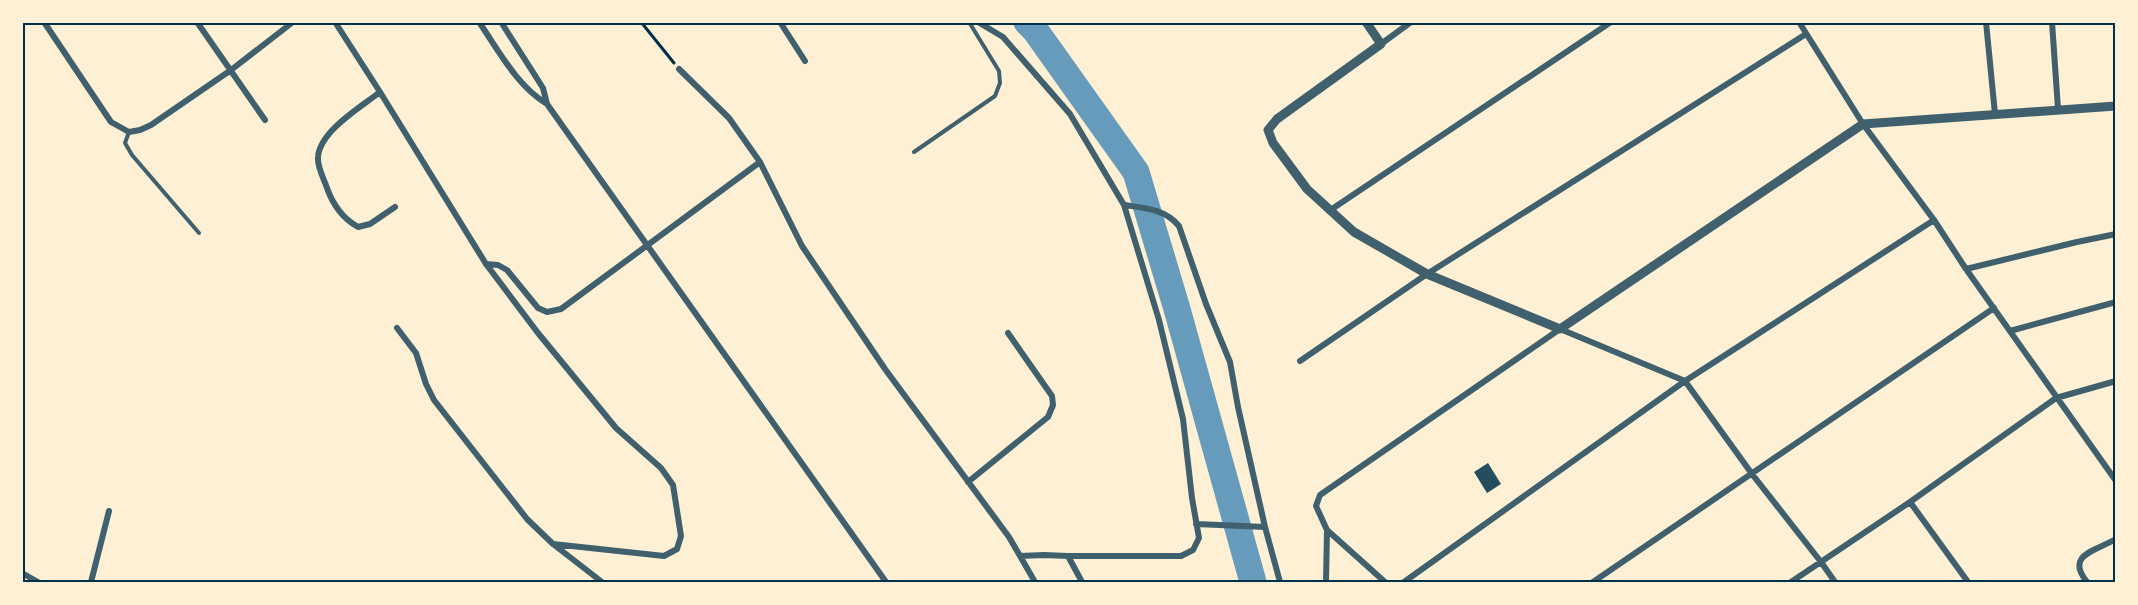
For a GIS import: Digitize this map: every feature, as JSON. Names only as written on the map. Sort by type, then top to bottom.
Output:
[{"type":"street","points":[[44,22],[111,122],[129,132],[151,125],[231,70],[293,22]]},
{"type":"street","points":[[196,22],[265,120]]},
{"type":"street","points":[[335,22],[381,92],[486,264],[538,333],[616,428],[661,468],[673,485],[681,536],[677,549],[664,556],[553,544]]},
{"type":"street","points":[[479,22],[521,83],[533,96],[547,104]]},
{"type":"street","points":[[501,22],[543,88],[547,104],[886,582]]},
{"type":"street","points":[[780,22],[805,61]]},
{"type":"street","points":[[978,22],[1003,37],[1070,114],[1124,205],[1159,320],[1183,419],[1199,537],[1193,550],[1181,556],[1020,556]]},
{"type":"street","points":[[1366,22],[1381,44]]},
{"type":"street","points":[[1411,22],[1277,119],[1268,130],[1269,136],[1307,189],[1354,232],[1427,274],[1685,381],[1752,474],[1835,582]]},
{"type":"street","points":[[1329,211],[1611,22]]},
{"type":"street","points":[[1799,22],[1863,124],[1934,220],[2115,481]]},
{"type":"street","points":[[1986,22],[1995,114]]},
{"type":"street","points":[[2052,22],[2058,109]]},
{"type":"street","points":[[1300,361],[1427,274],[1806,34]]},
{"type":"street","points":[[679,69],[729,117],[760,162],[802,246],[885,369],[1009,537],[1035,582]]},
{"type":"street","points":[[381,92],[329,133],[321,142],[317,159],[333,203],[349,222],[358,227],[370,224],[395,207]]},
{"type":"street","points":[[1385,582],[1327,530],[1316,506],[1320,495],[1560,328],[1863,124],[2115,106]]},
{"type":"street","points":[[486,264],[498,265],[507,270],[538,308],[547,312],[561,309],[760,162]]},
{"type":"street","points":[[1124,205],[1161,212],[1172,217],[1179,226],[1206,304],[1230,362],[1265,527],[1280,582]]},
{"type":"street","points":[[1404,582],[1685,381],[1934,220]]},
{"type":"street","points":[[1966,269],[2115,234]]},
{"type":"street","points":[[2010,331],[2115,302]]},
{"type":"street","points":[[1593,582],[1994,308]]},
{"type":"street","points":[[398,328],[416,353],[434,400],[527,519],[553,544],[602,582]]},
{"type":"street","points":[[968,482],[1048,417],[1053,405],[1052,396],[1008,333]]},
{"type":"street","points":[[1791,582],[1910,502],[2056,398],[2115,381]]},
{"type":"street","points":[[1910,502],[1968,582]]},
{"type":"street","points":[[91,582],[109,511]]},
{"type":"street","points":[[1196,524],[1265,527]]},
{"type":"street","points":[[1326,582],[1327,530]]},
{"type":"street","points":[[2087,582],[2079,570],[2078,565],[2081,559],[2115,539]]},
{"type":"street","points":[[1068,556],[1082,582]]},
{"type":"street","points":[[22,573],[38,582]]},
{"type":"lane","points":[[914,152],[995,96],[1000,83],[999,71],[969,22]]},
{"type":"lane","points":[[129,132],[125,143],[132,155],[199,233]]},
{"type":"path","points":[[641,22],[679,69]]},
{"type":"building","points":[[1488,463],[1501,484],[1487,493],[1474,472]]},
{"type":"waterway","points":[[1027,22],[1136,172],[1177,309],[1253,582]]}]
